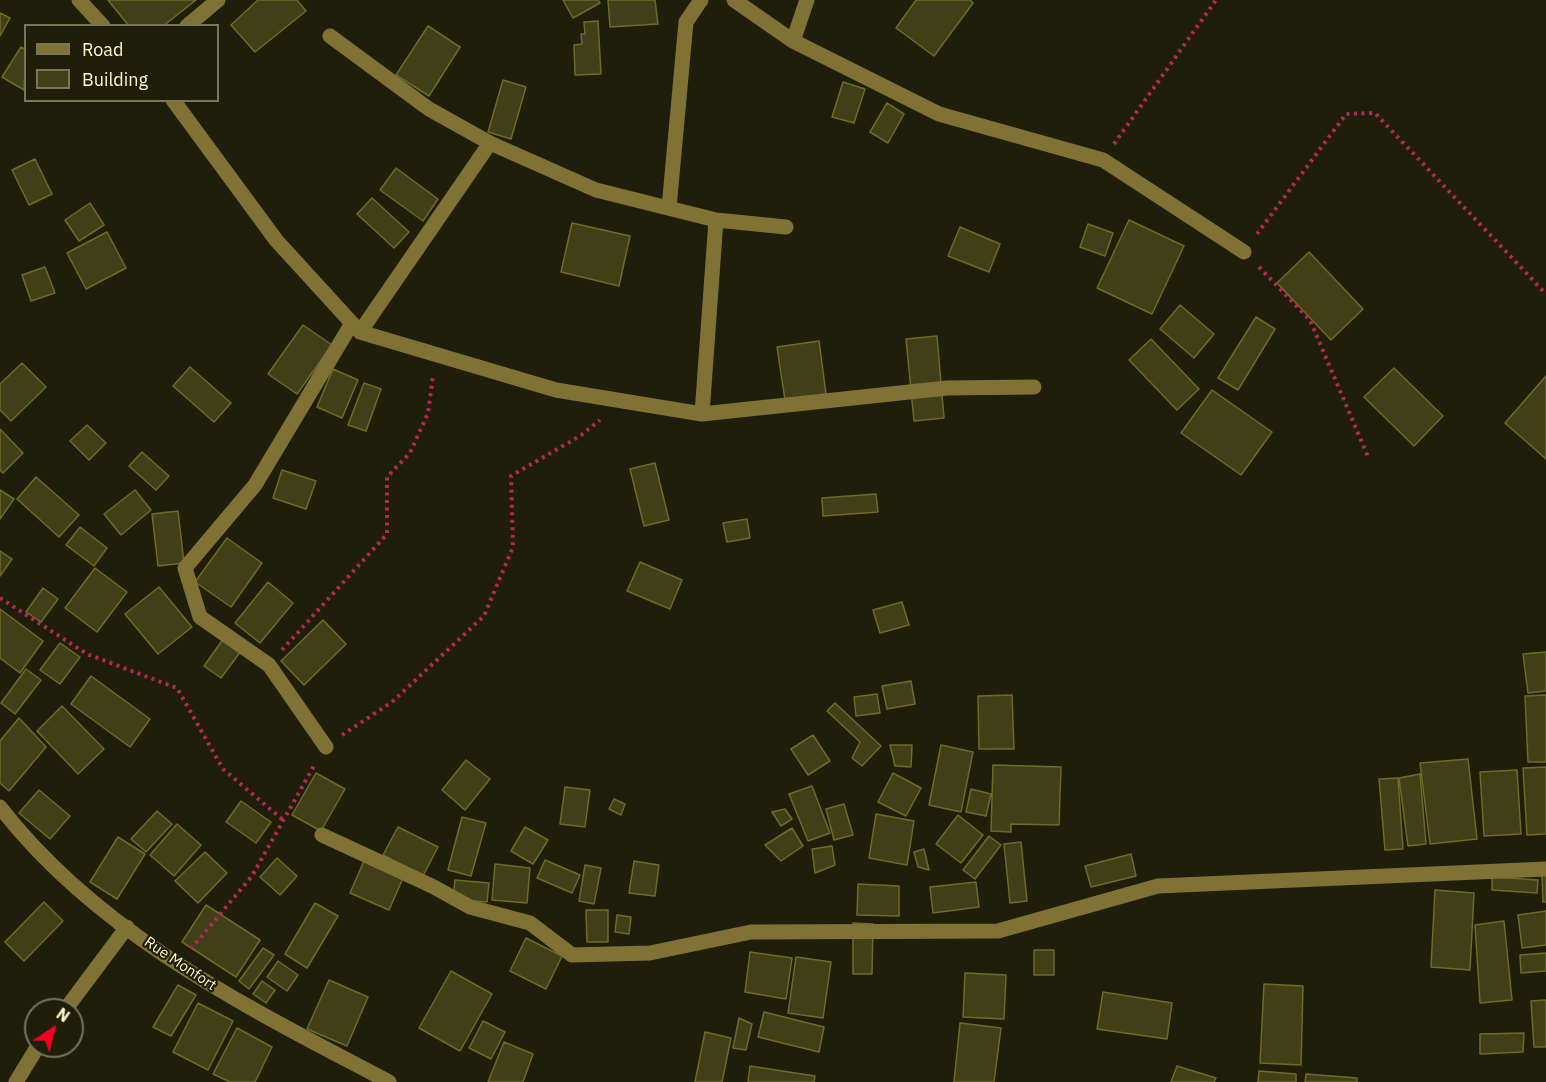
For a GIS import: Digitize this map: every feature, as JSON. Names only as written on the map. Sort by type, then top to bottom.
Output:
[{"type":"street","points":[[79,0],[101,24]]},
{"type":"street","points":[[189,24],[218,0]]},
{"type":"street","points":[[669,208],[686,22],[702,0]]},
{"type":"street","points":[[734,0],[793,41],[939,114],[1103,160],[1244,252]]},
{"type":"street","points":[[793,41],[807,0]]},
{"type":"street","points":[[330,36],[429,109],[490,143],[596,190],[716,220],[786,226]]},
{"type":"street","points":[[174,102],[276,240],[356,328],[556,390],[702,414],[946,388],[1034,387]]},
{"type":"street","points":[[326,747],[269,665],[200,617],[185,568],[255,485],[356,328],[490,143]]},
{"type":"street","points":[[702,414],[716,220]]},
{"type":"street","name":"Rue Monfort","points":[[0,807],[19,832],[90,899],[178,966],[255,1012],[389,1082]]},
{"type":"street","points":[[322,835],[432,886],[470,907],[530,923],[572,956],[650,953],[751,932],[998,931],[1158,886],[1546,869]]},
{"type":"street","points":[[74,998],[128,927]]},
{"type":"street","points":[[16,1082],[31,1058]]},
{"type":"path","points":[[1103,160],[1216,0]]},
{"type":"path","points":[[1369,459],[1310,320],[1244,252],[1346,114],[1375,113],[1546,294]]},
{"type":"path","points":[[269,665],[387,534],[387,477],[410,453],[428,413],[436,354]]},
{"type":"path","points":[[178,966],[252,876],[326,747],[392,702],[484,616],[513,547],[511,476],[580,436],[624,402]]},
{"type":"path","points":[[0,598],[87,654],[177,688],[223,769],[283,820]]},
{"type":"building","points":[[108,0],[196,0],[166,24],[127,24]]},
{"type":"building","points":[[258,0],[297,0],[306,11],[255,52],[231,25]]},
{"type":"building","points":[[563,0],[598,0],[600,3],[573,18]]},
{"type":"building","points":[[608,0],[655,0],[658,24],[610,27]]},
{"type":"building","points":[[916,0],[970,0],[973,3],[934,56],[896,28]]},
{"type":"building","points":[[0,13],[10,18],[0,36]]},
{"type":"building","points":[[598,21],[601,74],[575,75],[574,45],[582,44],[581,34],[585,34],[584,22]]},
{"type":"building","points":[[428,26],[460,47],[429,96],[396,75]]},
{"type":"building","points":[[21,47],[24,49],[24,90],[2,77]]},
{"type":"building","points":[[503,80],[526,87],[511,139],[488,132]]},
{"type":"building","points":[[843,82],[865,89],[854,123],[832,117]]},
{"type":"building","points":[[887,103],[904,114],[888,143],[870,132]]},
{"type":"building","points":[[35,159],[52,194],[29,205],[12,170]]},
{"type":"building","points":[[396,168],[438,199],[423,221],[380,190]]},
{"type":"building","points":[[372,198],[409,232],[394,248],[357,214]]},
{"type":"building","points":[[90,203],[104,225],[79,241],[65,220]]},
{"type":"building","points":[[1129,220],[1184,246],[1152,314],[1097,288]]},
{"type":"building","points":[[572,223],[630,236],[619,286],[561,272]]},
{"type":"building","points":[[1088,224],[1113,233],[1105,256],[1080,247]]},
{"type":"building","points":[[960,227],[1000,244],[989,272],[948,256]]},
{"type":"building","points":[[107,232],[126,268],[86,289],[67,253]]},
{"type":"building","points":[[1309,252],[1363,309],[1331,340],[1277,283]]},
{"type":"building","points":[[45,267],[55,293],[31,301],[22,275]]},
{"type":"building","points":[[1180,305],[1214,334],[1194,358],[1160,329]]},
{"type":"building","points":[[1256,317],[1275,329],[1238,390],[1218,378]]},
{"type":"building","points":[[303,325],[332,345],[297,394],[268,374]]},
{"type":"building","points":[[937,336],[944,418],[914,421],[906,339]]},
{"type":"building","points":[[1151,339],[1199,389],[1177,410],[1129,360]]},
{"type":"building","points":[[819,341],[826,394],[785,400],[777,347]]},
{"type":"building","points":[[22,363],[46,387],[11,421],[0,410],[0,384]]},
{"type":"building","points":[[190,367],[231,403],[214,422],[173,386]]},
{"type":"building","points":[[1394,368],[1443,416],[1414,446],[1364,397]]},
{"type":"building","points":[[333,369],[358,380],[342,418],[317,407]]},
{"type":"building","points":[[1546,376],[1546,459],[1505,423]]},
{"type":"building","points":[[364,383],[381,389],[366,431],[348,425]]},
{"type":"building","points":[[1212,390],[1272,432],[1241,475],[1181,433]]},
{"type":"building","points":[[87,425],[106,443],[89,460],[70,441]]},
{"type":"building","points":[[0,429],[23,453],[3,473],[0,470]]},
{"type":"building","points":[[142,452],[169,476],[156,490],[129,466]]},
{"type":"building","points":[[655,463],[669,520],[644,526],[630,469]]},
{"type":"building","points":[[282,470],[316,481],[306,509],[273,498]]},
{"type":"building","points":[[36,477],[79,515],[59,537],[17,499]]},
{"type":"building","points":[[0,490],[14,499],[0,519]]},
{"type":"building","points":[[135,490],[151,510],[121,535],[104,514]]},
{"type":"building","points":[[876,494],[878,512],[823,516],[822,498]]},
{"type":"building","points":[[178,511],[184,563],[158,566],[152,514]]},
{"type":"building","points":[[747,519],[750,538],[727,542],[723,523]]},
{"type":"building","points":[[80,527],[107,548],[94,566],[66,545]]},
{"type":"building","points":[[227,538],[262,563],[231,607],[195,582]]},
{"type":"building","points":[[0,551],[12,559],[0,576]]},
{"type":"building","points":[[640,562],[682,580],[670,609],[627,591]]},
{"type":"building","points":[[95,568],[127,592],[97,632],[65,608]]},
{"type":"building","points":[[268,582],[293,603],[260,643],[235,623]]},
{"type":"building","points":[[159,587],[192,627],[158,654],[125,614]]},
{"type":"building","points":[[43,588],[58,599],[41,622],[26,612]]},
{"type":"building","points":[[902,602],[909,625],[880,633],[873,610]]},
{"type":"building","points":[[0,609],[43,641],[20,673],[0,658]]},
{"type":"building","points":[[323,620],[346,644],[304,685],[281,661]]},
{"type":"building","points":[[224,638],[241,651],[221,678],[204,666]]},
{"type":"building","points":[[60,643],[80,657],[60,684],[40,670]]},
{"type":"building","points":[[1546,652],[1546,691],[1528,693],[1523,654]]},
{"type":"building","points":[[26,669],[41,680],[15,714],[1,703]]},
{"type":"building","points":[[91,676],[150,719],[130,747],[71,704]]},
{"type":"building","points":[[911,681],[915,704],[887,709],[882,686]]},
{"type":"building","points":[[877,694],[880,713],[856,716],[854,697]]},
{"type":"building","points":[[1012,695],[1014,749],[979,749],[978,696]]},
{"type":"building","points":[[1546,695],[1546,762],[1528,762],[1525,696]]},
{"type":"building","points":[[835,703],[881,746],[862,766],[852,758],[860,742],[827,711]]},
{"type":"building","points":[[62,706],[104,749],[78,774],[37,731]]},
{"type":"building","points":[[19,718],[46,747],[9,791],[0,783],[0,741]]},
{"type":"building","points":[[813,735],[830,761],[808,775],[791,749]]},
{"type":"building","points":[[890,745],[912,745],[911,767],[895,766]]},
{"type":"building","points":[[941,745],[973,752],[961,812],[929,805]]},
{"type":"building","points":[[1468,759],[1477,839],[1430,844],[1420,763]]},
{"type":"building","points":[[466,760],[490,779],[465,810],[442,790]]},
{"type":"building","points":[[993,765],[1061,767],[1059,825],[1011,824],[1011,832],[991,831]]},
{"type":"building","points":[[1546,767],[1546,834],[1527,835],[1523,768]]},
{"type":"building","points":[[1517,770],[1521,834],[1484,836],[1480,772]]},
{"type":"building","points":[[316,773],[345,789],[321,831],[292,815]]},
{"type":"building","points":[[893,773],[921,788],[906,816],[878,802]]},
{"type":"building","points":[[1420,774],[1426,844],[1408,846],[1399,778]]},
{"type":"building","points":[[1398,778],[1403,849],[1385,850],[1379,779]]},
{"type":"building","points":[[812,786],[830,833],[808,841],[789,794]]},
{"type":"building","points":[[565,787],[590,790],[585,827],[560,824]]},
{"type":"building","points":[[971,789],[991,794],[986,816],[966,812]]},
{"type":"building","points":[[39,790],[70,816],[50,839],[19,813]]},
{"type":"building","points":[[614,799],[625,804],[621,815],[609,809]]},
{"type":"building","points":[[241,801],[271,822],[256,843],[226,822]]},
{"type":"building","points":[[844,804],[853,835],[834,840],[826,809]]},
{"type":"building","points":[[785,809],[792,819],[781,826],[772,812]]},
{"type":"building","points":[[157,811],[172,824],[146,852],[131,839]]},
{"type":"building","points":[[876,814],[914,821],[907,865],[869,858]]},
{"type":"building","points":[[958,815],[983,835],[961,863],[936,844]]},
{"type":"building","points":[[462,817],[486,823],[471,876],[448,870]]},
{"type":"building","points":[[177,824],[201,845],[174,876],[150,855]]},
{"type":"building","points":[[398,827],[438,847],[423,876],[383,855]]},
{"type":"building","points":[[525,827],[548,840],[533,864],[511,851]]},
{"type":"building","points":[[792,828],[803,846],[781,861],[765,845]]},
{"type":"building","points":[[989,836],[1001,845],[975,879],[963,870]]},
{"type":"building","points":[[118,837],[145,854],[117,899],[90,882]]},
{"type":"building","points":[[1021,842],[1027,901],[1010,903],[1004,844]]},
{"type":"building","points":[[832,846],[835,865],[815,873],[812,849]]},
{"type":"building","points":[[924,849],[929,870],[918,867],[914,852]]},
{"type":"building","points":[[205,852],[227,873],[198,903],[175,881]]},
{"type":"building","points":[[1131,854],[1136,876],[1091,887],[1085,866]]},
{"type":"building","points":[[277,858],[297,876],[280,895],[260,877]]},
{"type":"building","points":[[545,860],[580,875],[572,893],[537,878]]},
{"type":"building","points":[[364,861],[403,878],[389,910],[350,893]]},
{"type":"building","points":[[634,861],[659,865],[655,896],[629,893]]},
{"type":"building","points":[[495,864],[530,868],[527,903],[492,900]]},
{"type":"building","points":[[585,865],[601,868],[594,904],[579,901]]},
{"type":"building","points":[[1546,875],[1546,902],[1543,902],[1542,876]]},
{"type":"building","points":[[1492,877],[1538,880],[1537,893],[1492,890]]},
{"type":"building","points":[[455,880],[489,883],[487,902],[453,899]]},
{"type":"building","points":[[976,882],[979,907],[933,913],[930,887]]},
{"type":"building","points":[[858,884],[899,886],[899,916],[857,915]]},
{"type":"building","points":[[1435,890],[1474,893],[1470,970],[1431,967]]},
{"type":"building","points":[[44,902],[63,921],[24,961],[5,942]]},
{"type":"building","points":[[315,903],[338,916],[307,968],[285,954]]},
{"type":"building","points":[[206,905],[260,940],[236,977],[182,942]]},
{"type":"building","points":[[586,910],[608,910],[608,942],[587,942]]},
{"type":"building","points":[[1546,911],[1546,945],[1522,948],[1518,915]]},
{"type":"building","points":[[617,915],[631,917],[629,934],[615,932]]},
{"type":"building","points":[[1504,921],[1512,1000],[1480,1003],[1475,925]]},
{"type":"building","points":[[853,923],[873,924],[872,974],[853,974]]},
{"type":"building","points":[[526,938],[562,956],[546,989],[510,971]]},
{"type":"building","points":[[263,948],[274,955],[249,989],[239,981]]},
{"type":"building","points":[[1034,950],[1054,950],[1054,975],[1034,975]]},
{"type":"building","points":[[750,952],[792,958],[786,999],[745,992]]},
{"type":"building","points":[[1546,953],[1546,971],[1521,973],[1520,955]]},
{"type":"building","points":[[796,957],[831,962],[823,1018],[788,1013]]},
{"type":"building","points":[[278,961],[298,975],[287,991],[267,977]]},
{"type":"building","points":[[451,971],[492,994],[460,1051],[419,1028]]},
{"type":"building","points":[[965,973],[1006,975],[1004,1019],[963,1017]]},
{"type":"building","points":[[329,980],[368,997],[347,1046],[307,1029]]},
{"type":"building","points":[[262,981],[275,990],[266,1003],[253,994]]},
{"type":"building","points":[[1264,984],[1303,986],[1301,1065],[1260,1063]]},
{"type":"building","points":[[178,985],[196,995],[171,1036],[153,1027]]},
{"type":"building","points":[[1103,992],[1172,1003],[1167,1039],[1097,1029]]},
{"type":"building","points":[[1546,1000],[1546,1047],[1534,1047],[1531,1001]]},
{"type":"building","points":[[198,1003],[233,1021],[208,1070],[173,1052]]},
{"type":"building","points":[[764,1012],[824,1027],[819,1052],[758,1037]]},
{"type":"building","points":[[739,1018],[752,1024],[746,1050],[733,1048]]},
{"type":"building","points":[[483,1021],[505,1032],[491,1059],[469,1048]]},
{"type":"building","points":[[960,1023],[1001,1028],[994,1082],[954,1082]]},
{"type":"building","points":[[237,1028],[272,1047],[255,1082],[230,1082],[213,1074]]},
{"type":"building","points":[[705,1032],[731,1038],[722,1082],[695,1082]]},
{"type":"building","points":[[1524,1033],[1523,1052],[1480,1054],[1480,1034]]},
{"type":"building","points":[[504,1042],[533,1054],[523,1082],[488,1082]]},
{"type":"building","points":[[750,1066],[815,1076],[814,1082],[748,1082]]},
{"type":"building","points":[[1177,1066],[1216,1078],[1214,1082],[1171,1082]]},
{"type":"building","points":[[1259,1071],[1296,1074],[1296,1082],[1258,1082]]},
{"type":"building","points":[[1306,1074],[1357,1078],[1357,1082],[1305,1082]]}]
